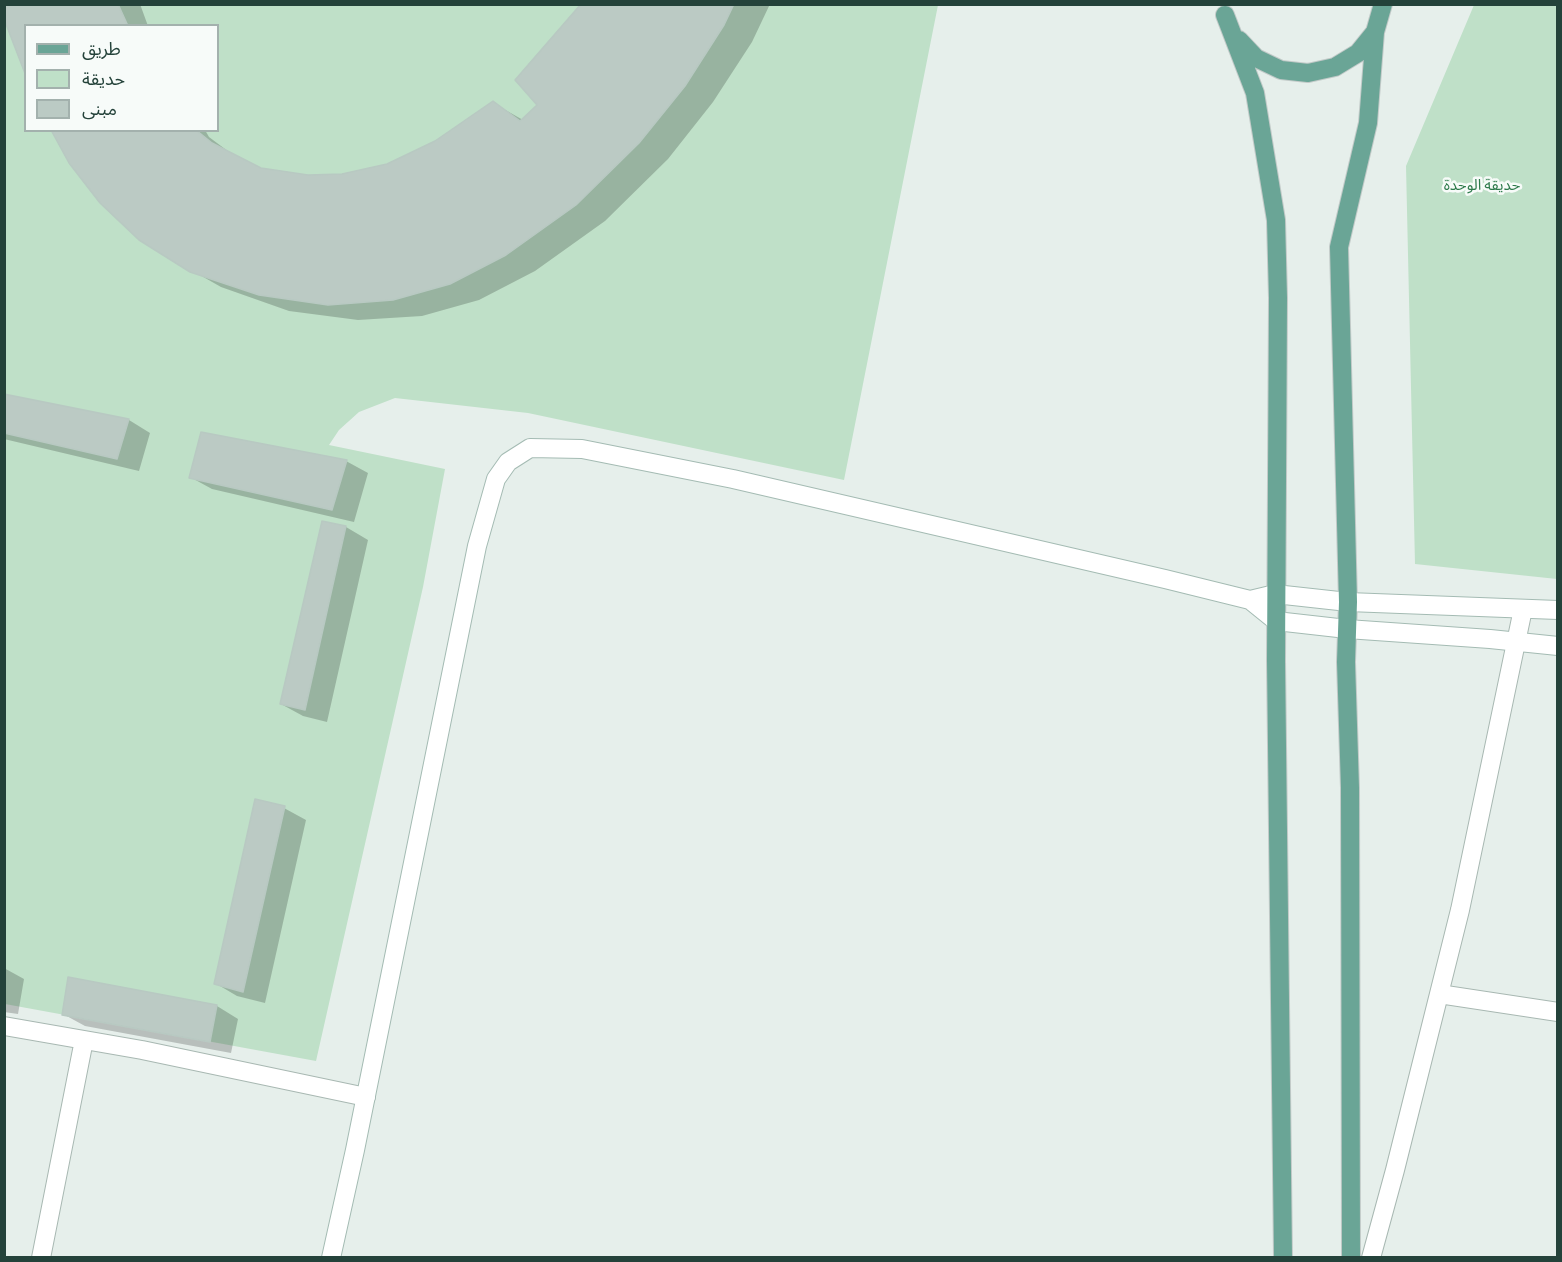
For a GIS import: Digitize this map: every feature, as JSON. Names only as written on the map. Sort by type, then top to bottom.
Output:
[{"type":"main road","points":[[1351,1257],[1350,800],[1346,662],[1348,602],[1339,248],[1368,123],[1375,32],[1384,5]]},
{"type":"main road","points":[[1224,10],[1237,39],[1256,58],[1281,70],[1308,73],[1335,67],[1358,53],[1375,32]]},
{"type":"main road","points":[[1224,10],[1255,93],[1276,220],[1278,309],[1275,594],[1283,1257]]},
{"type":"street","points":[[331,1257],[366,1096],[477,546],[496,479],[508,462],[530,448],[582,449],[733,480],[1165,579],[1250,600],[1276,621],[1557,646]]},
{"type":"street","points":[[1250,600],[1275,594],[1348,602],[1557,610]]},
{"type":"street","points":[[1371,1257],[1460,910],[1523,609]]},
{"type":"street","points":[[1439,994],[1557,1012]]},
{"type":"street","points":[[4,1026],[366,1096]]},
{"type":"street","points":[[41,1257],[84,1040]]},
{"type":"green space","points":[[4,5],[938,5],[844,480],[528,413],[395,398],[359,412],[339,430],[329,445],[445,469],[423,587],[316,1061],[5,1004]]},
{"type":"green space","name":"حديقة الوحدة","points":[[1474,5],[1557,5],[1557,579],[1415,564],[1406,166]]},
{"type":"building","points":[[4,4],[118,4],[127,24],[24,24],[24,71],[4,19]]},
{"type":"building","points":[[581,4],[734,4],[724,25],[685,86],[639,143],[576,205],[506,255],[450,284],[393,300],[328,305],[259,295],[190,272],[139,240],[100,203],[69,163],[52,132],[198,132],[212,143],[261,168],[308,175],[342,174],[387,164],[435,141],[493,101],[520,121],[537,105],[515,80]]},
{"type":"building","points":[[4,394],[129,419],[117,459],[4,433]]},
{"type":"building","points":[[201,432],[347,460],[332,510],[189,478]]},
{"type":"building","points":[[322,521],[346,526],[305,710],[280,704]]},
{"type":"building","points":[[255,799],[285,806],[243,992],[214,984]]},
{"type":"building","points":[[68,977],[217,1005],[210,1042],[62,1015]]}]
